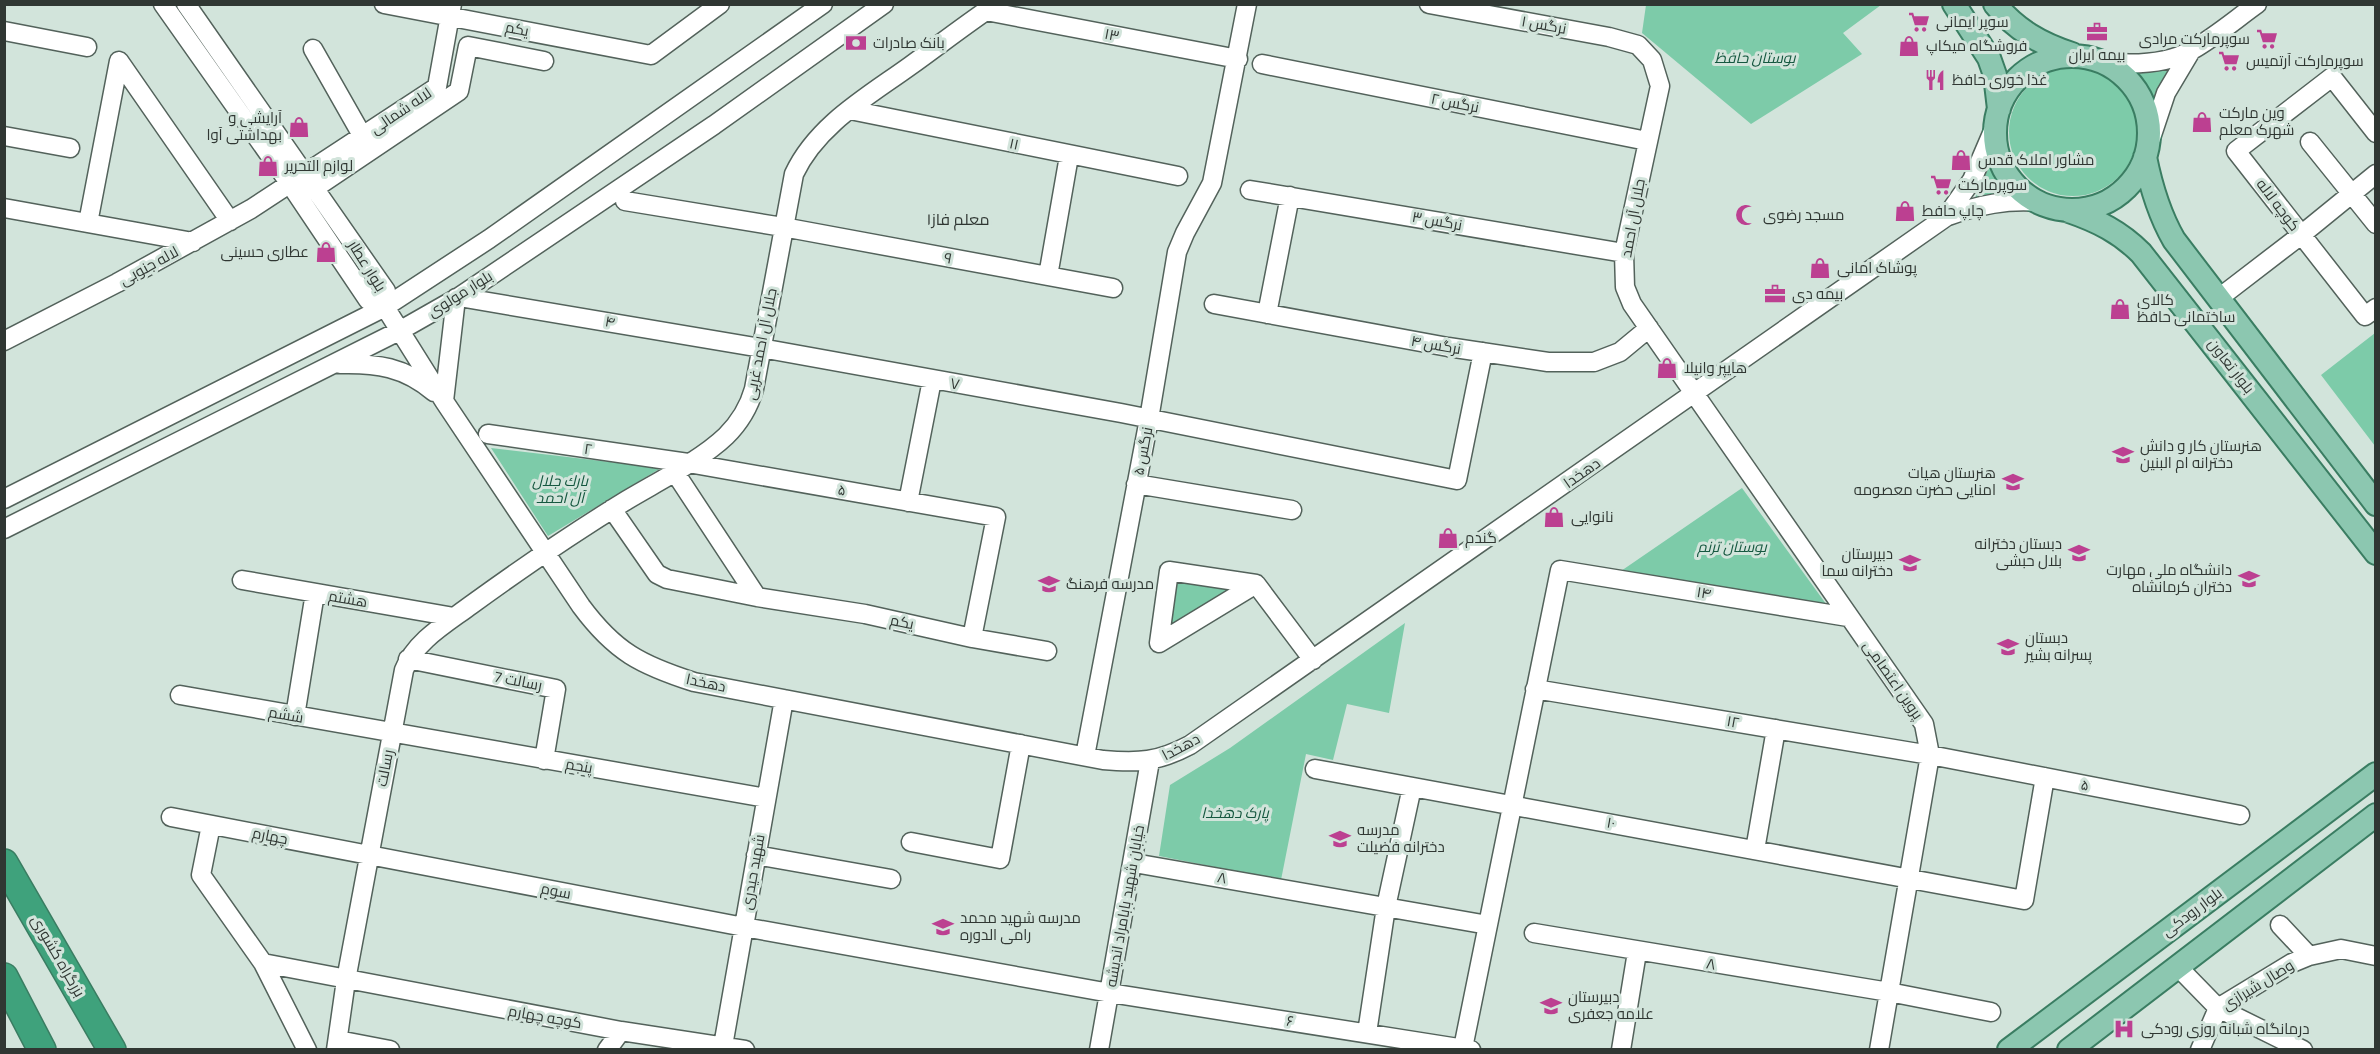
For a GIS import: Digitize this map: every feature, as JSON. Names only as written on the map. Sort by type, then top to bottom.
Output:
[{"type":"highway","name":"بزرگراه کشوری","points":[[4,863],[112,1050]]},
{"type":"highway","points":[[4,977],[42,1050]]},
{"type":"main road","points":[[1954,4],[1989,58],[1995,75],[1997,145],[2003,166],[2022,191],[2040,202],[2062,208],[2089,208],[2113,198],[2133,180],[2147,150],[2149,123],[2139,95],[2127,79],[2102,62],[2056,49],[2028,35],[2007,18],[1995,4]]},
{"type":"main road","points":[[1998,117],[2014,82],[2030,69],[2049,60],[2079,56]]},
{"type":"main road","name":"بلوار تعاون","points":[[2147,150],[2154,197],[2167,228],[2181,250],[2376,504]]},
{"type":"main road","name":"بلوار تعاون","points":[[2062,208],[2109,227],[2141,253],[2376,553]]},
{"type":"main road","name":"بلوار رودکی","points":[[2009,1050],[2376,774]]},
{"type":"main road","points":[[2069,1050],[2376,815]]},
{"type":"street","name":"بلوار عطار","points":[[163,4],[303,182],[386,291],[385,307],[368,300],[303,182],[186,4]]},
{"type":"street","name":"یکم","points":[[384,4],[451,11],[651,55],[720,4]]},
{"type":"street","name":"بلوار مولوی","points":[[4,499],[385,307],[489,239],[823,4]]},
{"type":"street","name":"بلوار مولوی","points":[[4,529],[335,364],[457,298],[714,125],[884,4]]},
{"type":"street","points":[[1149,419],[1177,252],[1212,183],[1247,4]]},
{"type":"street","name":"نرگس ۱","points":[[1429,4],[1609,37],[1638,45],[1652,60]]},
{"type":"street","points":[[2102,62],[2137,64],[2191,51],[2257,4]]},
{"type":"street","name":"۱۳","points":[[991,8],[1238,59]]},
{"type":"street","name":"جلال آل احمد غربی","points":[[544,552],[681,467],[727,435],[743,415],[752,396],[794,174],[811,145],[850,110],[991,8]]},
{"type":"street","name":"لاله شمالی","points":[[303,182],[363,137],[438,87],[451,11]]},
{"type":"street","points":[[4,31],[87,47]]},
{"type":"street","points":[[303,182],[459,91],[468,46],[544,61]]},
{"type":"street","points":[[313,49],[363,137]]},
{"type":"street","points":[[2147,150],[2166,93],[2191,51]]},
{"type":"street","name":"جلال آل احمد","points":[[1652,60],[1660,86],[1624,253],[1625,287],[1632,304],[1694,394]]},
{"type":"street","points":[[88,223],[119,62],[230,221]]},
{"type":"street","name":"نرگس ۲","points":[[1262,64],[1647,141]]},
{"type":"street","name":"کوچه لاله","points":[[2219,298],[2301,235],[2236,151],[2332,77],[2376,133]]},
{"type":"street","name":"۱۱","points":[[850,110],[1069,156],[1178,176]]},
{"type":"street","points":[[1946,217],[1958,204],[1972,180],[1998,117]]},
{"type":"street","points":[[4,136],[70,148]]},
{"type":"street","points":[[2310,142],[2376,224]]},
{"type":"street","points":[[1048,276],[1069,156]]},
{"type":"street","points":[[2376,174],[2301,235],[2365,316],[2376,308]]},
{"type":"street","name":"لاله جنوبی","points":[[4,341],[303,182]]},
{"type":"street","name":"نرگس ۳","points":[[1250,190],[1624,253]]},
{"type":"street","points":[[1267,315],[1290,196]]},
{"type":"street","name":"۹","points":[[625,201],[783,227],[1113,288]]},
{"type":"street","points":[[1946,217],[1974,207],[2004,201],[2040,202]]},
{"type":"street","points":[[4,208],[193,242]]},
{"type":"street","name":"دهخدا","points":[[385,307],[444,401],[594,623],[619,649],[633,658],[652,668],[694,682],[1084,756],[1125,762],[1150,761],[1173,754],[1190,745],[1946,217]]},
{"type":"street","points":[[444,401],[457,298]]},
{"type":"street","name":"۴","points":[[457,298],[761,348]]},
{"type":"street","name":"نرگس ۴","points":[[1214,304],[1548,362],[1594,362],[1620,352],[1649,327]]},
{"type":"street","name":"۷","points":[[761,348],[1149,419]]},
{"type":"street","name":"نرگس ۵","points":[[1084,756],[1149,419],[1457,480],[1483,352]]},
{"type":"street","points":[[335,364],[365,364],[400,370],[426,386],[444,401]]},
{"type":"street","points":[[908,502],[932,380]]},
{"type":"street","name":"پروین اعتصامی","points":[[1694,394],[1924,724],[1930,755],[1879,1050]]},
{"type":"street","name":"۲","points":[[488,434],[681,467]]},
{"type":"street","points":[[681,467],[757,597]]},
{"type":"street","name":"۵","points":[[681,467],[996,517],[972,638]]},
{"type":"street","points":[[1136,484],[1292,510]]},
{"type":"street","name":"یکم","points":[[612,509],[657,574],[667,579],[757,597],[865,614],[972,638],[1047,651]]},
{"type":"street","name":"رسالت","points":[[337,1045],[346,980],[404,670],[408,659],[420,644],[454,617],[544,552]]},
{"type":"street","name":"۱۴","points":[[1535,688],[1560,570],[1848,617]]},
{"type":"street","points":[[1256,585],[1159,642],[1169,571],[1256,585],[1313,660]]},
{"type":"street","name":"هشتم","points":[[242,580],[454,617]]},
{"type":"street","points":[[295,716],[315,593]]},
{"type":"street","name":"رسالت 7","points":[[408,659],[556,689],[544,760]]},
{"type":"street","points":[[1467,1049],[1488,925],[1535,688]]},
{"type":"street","name":"۱۲","points":[[1535,688],[1930,755]]},
{"type":"street","name":"ششم","points":[[180,695],[392,734]]},
{"type":"street","name":"شهید حیدری","points":[[723,1046],[784,699]]},
{"type":"street","points":[[1755,850],[1776,729]]},
{"type":"street","name":"پنجم","points":[[392,734],[766,798]]},
{"type":"street","points":[[911,842],[1000,859],[1021,744]]},
{"type":"street","name":"۵","points":[[1930,755],[2240,815]]},
{"type":"street","name":"خیابان شهید بابامراد اندیشه","points":[[1099,1050],[1134,863],[1150,761]]},
{"type":"street","name":"۱۰","points":[[1315,769],[2024,900],[2045,777]]},
{"type":"street","points":[[1367,1033],[1386,907],[1412,787]]},
{"type":"street","name":"چهارم","points":[[171,818],[369,855]]},
{"type":"street","points":[[212,825],[201,875],[263,963],[307,1050]]},
{"type":"street","name":"سوم","points":[[369,855],[744,927],[1110,993]]},
{"type":"street","points":[[756,855],[891,879]]},
{"type":"street","name":"۸","points":[[1134,863],[1488,925]]},
{"type":"street","points":[[2280,925],[2309,956]]},
{"type":"street","name":"۸","points":[[1534,933],[1889,992],[1991,1012]]},
{"type":"street","name":"وصال شیرازی","points":[[2200,1050],[2218,1008],[2292,963],[2309,956],[2341,949],[2376,956]]},
{"type":"street","points":[[1621,1050],[1638,952]]},
{"type":"street","name":"کوچه چهارم","points":[[263,963],[621,1030],[745,1050]]},
{"type":"street","points":[[2177,966],[2218,1008],[2274,1043],[2303,1050]]},
{"type":"street","name":"۶","points":[[1110,993],[1467,1049]]},
{"type":"street","points":[[607,1050],[621,1030]]},
{"type":"street","points":[[337,1045],[390,1050]]},
{"type":"green space","name":"بوستان حافظ","points":[[1646,4],[1881,5],[1843,33],[1862,54],[1751,124],[1642,33]]},
{"type":"green space","points":[[2172,65],[2152,101],[2134,72]]},
{"type":"green space","points":[[2073,68],[2097,73],[2118,87],[2132,108],[2137,132],[2132,156],[2118,177],[2097,191],[2073,196],[2049,191],[2028,177],[2014,156],[2009,132],[2014,108],[2028,87],[2049,73]]},
{"type":"green space","points":[[1991,162],[2009,191],[1975,198]]},
{"type":"green space","points":[[2375,333],[2375,446],[2321,375]]},
{"type":"green space","name":"پارك جلال آل احمد","points":[[491,448],[661,468],[548,536]]},
{"type":"green space","name":"بوستان ترنم","points":[[1742,488],[1829,608],[1621,571]]},
{"type":"green space","points":[[1173,577],[1241,586],[1165,631]]},
{"type":"green space","name":"پارک دهخدا","points":[[1405,623],[1389,713],[1347,704],[1333,760],[1306,754],[1281,880],[1159,856],[1170,785],[1230,748]]},
{"type":"place","name":"سوپر ایمانی","points":[[1919,22]]},
{"type":"place","name":"بیمه ایران","points":[[2097,32]]},
{"type":"place","name":"سوپرمارکت مرادی","points":[[2267,39]]},
{"type":"place","name":"بانک صادرات","points":[[856,43]]},
{"type":"place","name":"فروشگاه میکاپ","points":[[1909,46]]},
{"type":"place","name":"سوپرمارکت آرتمیس","points":[[2229,61]]},
{"type":"place","name":"غذا خوری حافظ","points":[[1935,80]]},
{"type":"place","name":"وین مارکت شهرک معلم","points":[[2202,122]]},
{"type":"place","name":"آرایشی و بهداشتی آوا","points":[[299,127]]},
{"type":"place","name":"مشاور املاک قدس","points":[[1961,160]]},
{"type":"place","name":"لوازم التحریر","points":[[268,166]]},
{"type":"place","name":"سوپرمارکت","points":[[1941,185]]},
{"type":"place","name":"چاپ حافط","points":[[1905,211]]},
{"type":"place","name":"مسجد رضوی","points":[[1746,215]]},
{"type":"place","name":"عطاری حسینی","points":[[326,252]]},
{"type":"place","name":"پوشاک امانی","points":[[1820,268]]},
{"type":"place","name":"بیمه دی","points":[[1775,294]]},
{"type":"place","name":"کالای ساختمانی حافظ","points":[[2120,309]]},
{"type":"place","name":"هایپر وانیلا","points":[[1667,368]]},
{"type":"place","name":"هنرستان کار و دانش دخترانه ام البنین","points":[[2123,455]]},
{"type":"place","name":"هنرستان هیات امنایی حضرت معصومه","points":[[2013,482]]},
{"type":"place","name":"نانوایی","points":[[1554,517]]},
{"type":"place","name":"گندم","points":[[1448,538]]},
{"type":"place","name":"دبستان دخترانه بلال حبشی","points":[[2079,553]]},
{"type":"place","name":"دبیرستان دخترانه سما","points":[[1910,563]]},
{"type":"place","name":"دانشگاه ملی مهارت دختران کرمانشاه","points":[[2249,579]]},
{"type":"place","name":"مدرسه فرهنگ","points":[[1049,584]]},
{"type":"place","name":"دبستان پسرانه بشير","points":[[2008,647]]},
{"type":"place","name":"مدرسه دخترانه فضيلت","points":[[1340,839]]},
{"type":"place","name":"مدرسه شهید محمد رامی الدوره","points":[[943,927]]},
{"type":"place","name":"دبیرستان علامه جعفری","points":[[1551,1006]]},
{"type":"place","name":"درمانگاه شبانه روزی رودکی","points":[[2124,1029]]},
{"type":"district","name":"معلم فاز۱","points":[[958,219]]}]
